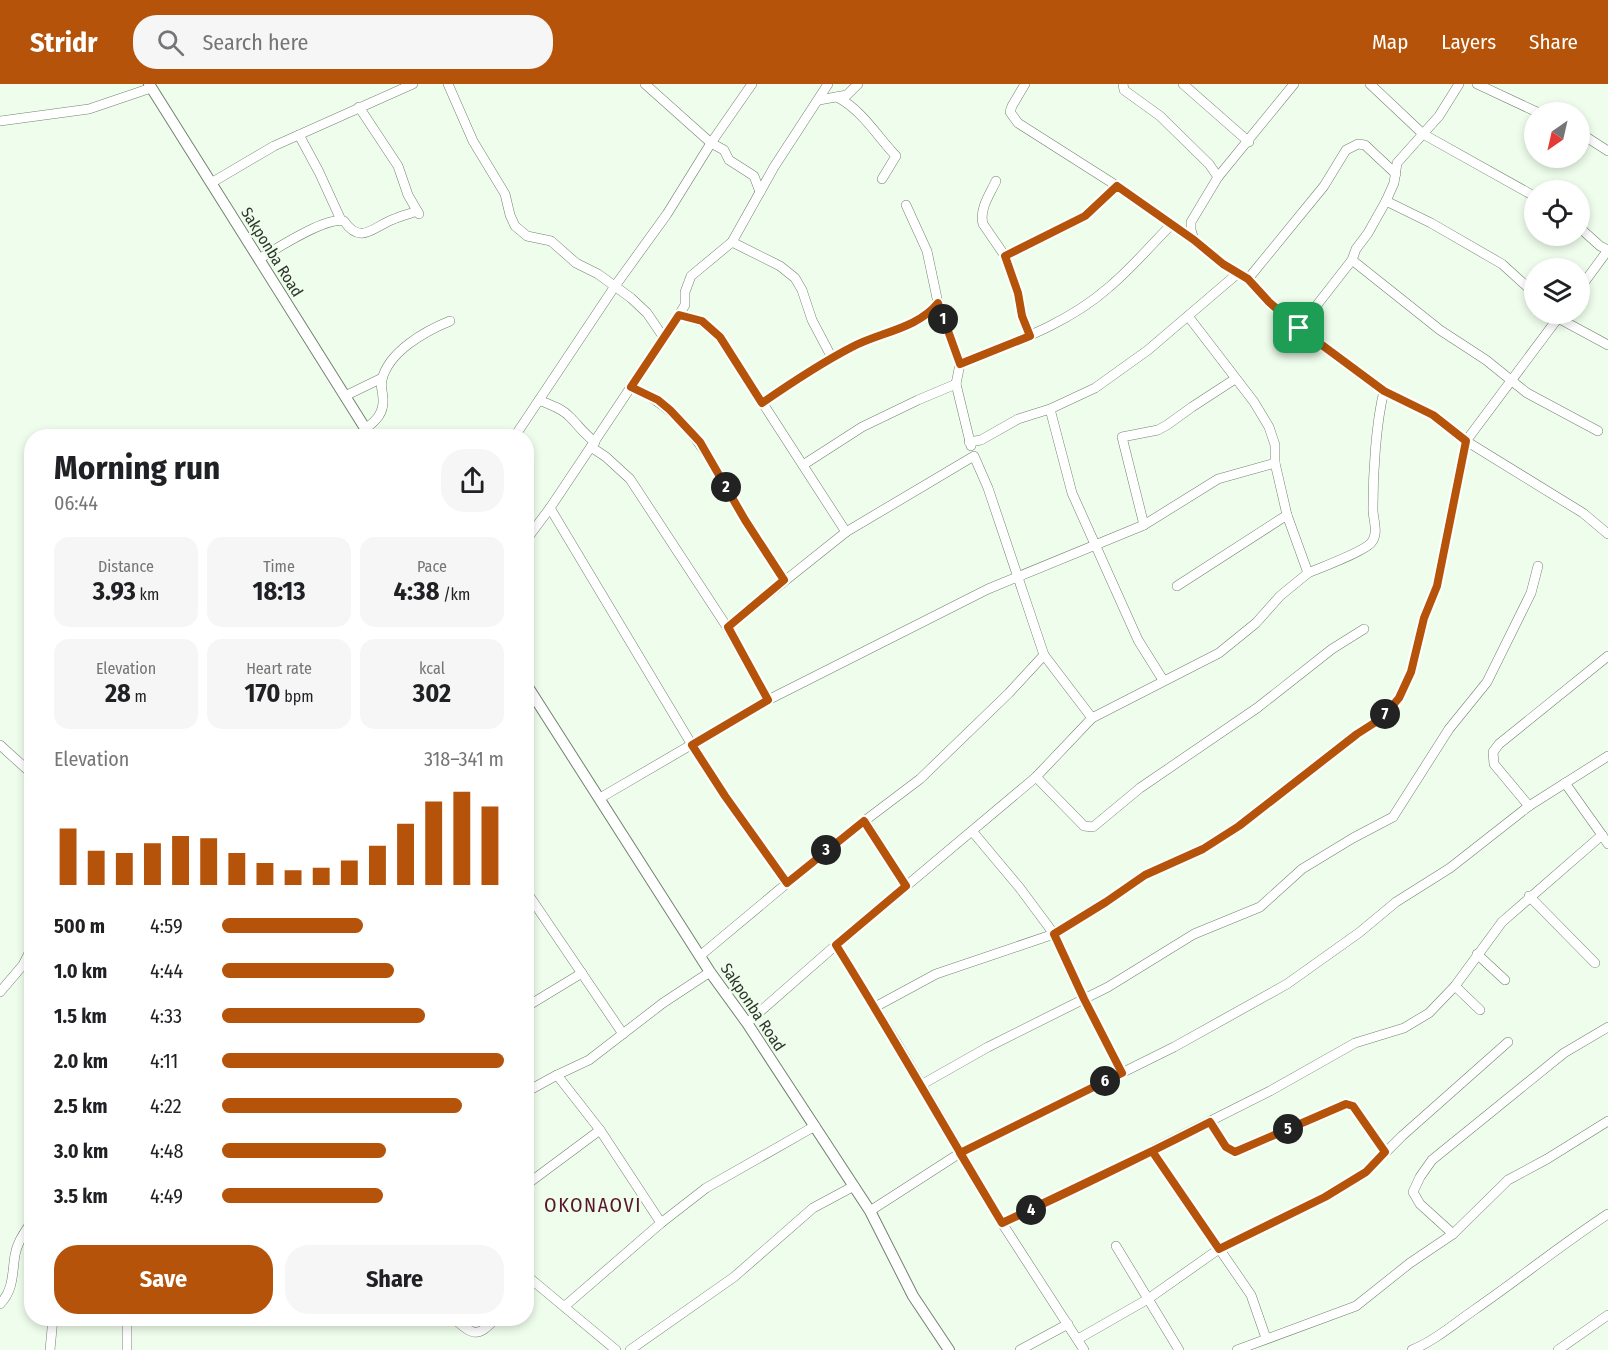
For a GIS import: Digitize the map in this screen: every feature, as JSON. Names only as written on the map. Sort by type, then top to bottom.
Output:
[{"type":"main road","name":"Sakponba Road","points":[[150,86],[365,429]]},
{"type":"main road","name":"Sakponba Road","points":[[534,696],[710,972],[747,1023],[870,1211],[913,1296],[949,1350]]},
{"type":"street","points":[[211,183],[274,146],[413,84]]},
{"type":"street","points":[[448,84],[473,141],[505,194],[515,225],[527,236],[551,241],[576,263],[615,286],[647,313],[664,338]]},
{"type":"street","points":[[645,84],[711,143],[724,150],[729,160],[754,177],[760,192]]},
{"type":"street","points":[[520,429],[615,286],[655,232],[711,143],[752,84]]},
{"type":"street","points":[[534,529],[679,315],[685,305],[685,292],[691,276],[732,242],[774,166],[828,84]]},
{"type":"street","points":[[819,100],[847,95],[858,84]]},
{"type":"street","points":[[1025,84],[1012,105],[1010,112],[1013,119],[1117,186],[1194,240],[1237,274],[1248,279],[1269,302],[1299,328],[1384,391],[1433,415],[1466,441],[1583,513],[1608,534]]},
{"type":"street","points":[[1124,84],[1124,90],[1160,116],[1209,164],[1218,177]]},
{"type":"street","points":[[1183,84],[1249,142]]},
{"type":"street","points":[[1194,240],[1191,222],[1218,177],[1249,142],[1294,84]]},
{"type":"street","points":[[1370,84],[1422,134],[1524,190]]},
{"type":"street","points":[[1299,328],[1352,260],[1356,249],[1386,201],[1396,174],[1397,163],[1438,116],[1459,84]]},
{"type":"street","points":[[1477,84],[1524,106]]},
{"type":"street","points":[[0,121],[89,109],[150,86]]},
{"type":"street","points":[[837,97],[847,102],[868,122],[880,140],[896,156],[882,179]]},
{"type":"street","points":[[299,135],[320,172],[341,220],[356,233],[364,233],[391,219],[419,214],[408,195],[398,166],[359,107]]},
{"type":"street","points":[[1590,139],[1608,151]]},
{"type":"street","points":[[1248,279],[1324,186],[1346,150],[1358,144],[1365,145],[1396,174]]},
{"type":"street","points":[[996,181],[981,218],[1005,256],[1030,336]]},
{"type":"street","points":[[1005,256],[1085,216],[1117,186]]},
{"type":"street","points":[[1386,201],[1431,222],[1502,264],[1524,284]]},
{"type":"street","points":[[906,205],[927,251],[938,303],[960,364],[956,384],[969,442],[988,488],[1044,655],[1092,718]]},
{"type":"street","points":[[259,259],[310,229],[341,220]]},
{"type":"street","points":[[960,364],[1030,336],[1075,312],[1109,288],[1171,225]]},
{"type":"street","points":[[1590,237],[1608,250],[1590,274]]},
{"type":"street","points":[[732,242],[780,266],[795,278],[802,290],[812,320],[832,358]]},
{"type":"street","points":[[1352,260],[1440,330],[1511,380],[1537,398],[1598,431]]},
{"type":"street","points":[[1223,264],[1223,285]]},
{"type":"street","points":[[969,442],[981,440],[1018,419],[1050,409],[1095,388],[1148,350],[1237,274]]},
{"type":"street","points":[[762,403],[854,346],[925,316],[938,303]]},
{"type":"street","points":[[679,315],[702,321],[720,337],[846,532]]},
{"type":"street","points":[[1188,316],[1254,402],[1269,427],[1275,445],[1275,463],[1287,515],[1308,573]]},
{"type":"street","points":[[345,396],[382,378],[403,349],[422,333],[450,321]]},
{"type":"street","points":[[875,1007],[936,974],[1054,934],[1145,875],[1203,849],[1239,826],[1357,734],[1382,718],[1399,698],[1411,672],[1424,618],[1437,586],[1466,441],[1551,324]]},
{"type":"street","points":[[1572,324],[1608,345]]},
{"type":"street","points":[[370,429],[380,414],[383,399],[382,378]]},
{"type":"street","points":[[1144,525],[1122,437],[1167,426],[1192,406],[1235,379]]},
{"type":"street","points":[[803,465],[862,427],[956,384]]},
{"type":"street","points":[[631,387],[658,400],[700,442],[745,520],[784,580]]},
{"type":"street","points":[[747,1023],[1036,777],[1092,718],[1219,652],[1256,623],[1280,596],[1308,573],[1370,544],[1376,531],[1372,509],[1379,410],[1384,391]]},
{"type":"street","points":[[539,400],[562,410],[569,416],[593,444],[630,479],[728,627],[768,700]]},
{"type":"street","points":[[1050,409],[1072,493],[1138,640],[1163,680]]},
{"type":"street","points":[[728,627],[846,532],[974,456]]},
{"type":"street","points":[[600,798],[768,700],[988,589],[1144,525],[1218,479],[1275,463]]},
{"type":"street","points":[[550,508],[692,745],[787,883]]},
{"type":"street","points":[[1177,586],[1287,515]]},
{"type":"street","points":[[921,1084],[988,1047],[1108,987],[1194,934],[1260,907],[1302,869],[1393,817],[1449,729],[1487,682],[1531,593],[1538,566]]},
{"type":"street","points":[[1036,777],[1084,826],[1093,827],[1140,788],[1257,708],[1332,649],[1364,629]]},
{"type":"street","points":[[701,955],[864,821],[920,779],[1009,693],[1044,655]]},
{"type":"street","points":[[1529,806],[1494,764],[1493,752],[1499,744],[1608,656]]},
{"type":"street","points":[[0,745],[24,767]]},
{"type":"street","points":[[870,1211],[960,1153],[1174,1047],[1287,984],[1360,932],[1396,902],[1450,868],[1529,806],[1608,756]]},
{"type":"street","points":[[1565,783],[1608,844]]},
{"type":"street","points":[[864,821],[906,886]]},
{"type":"street","points":[[972,831],[1019,887],[1054,934],[1122,1073]]},
{"type":"street","points":[[1002,1223],[1270,1092],[1355,1043],[1404,1028],[1429,1013],[1455,986],[1502,922],[1529,896],[1602,835]]},
{"type":"street","points":[[1529,896],[1595,963]]},
{"type":"street","points":[[534,903],[623,1034]]},
{"type":"street","points":[[836,945],[1002,1223],[1084,1350]]},
{"type":"street","points":[[1477,954],[1506,980]]},
{"type":"street","points":[[0,992],[24,961]]},
{"type":"street","points":[[534,1088],[590,1060],[663,1003],[710,972]]},
{"type":"street","points":[[534,1002],[582,973]]},
{"type":"street","points":[[1455,986],[1480,1010]]},
{"type":"street","points":[[1453,1234],[1420,1204],[1413,1192],[1432,1160],[1564,1053],[1608,1027]]},
{"type":"street","points":[[1078,1340],[1148,1299],[1219,1249],[1325,1197],[1366,1172],[1385,1152],[1508,1042]]},
{"type":"street","points":[[557,1075],[600,1130],[661,1222]]},
{"type":"street","points":[[1210,1122],[1226,1147],[1235,1152],[1346,1104],[1353,1106],[1385,1152]]},
{"type":"street","points":[[1237,1350],[1356,1306],[1410,1263],[1453,1234],[1508,1180],[1608,1121]]},
{"type":"street","points":[[565,1306],[661,1222],[706,1188],[815,1126]]},
{"type":"street","points":[[534,1179],[600,1130]]},
{"type":"street","points":[[1152,1151],[1251,1295],[1266,1338]]},
{"type":"street","points":[[630,1350],[734,1277],[813,1208],[854,1186]]},
{"type":"street","points":[[1412,1350],[1457,1323],[1567,1240],[1605,1215],[1608,1227]]},
{"type":"street","points":[[0,1304],[5,1299],[14,1274],[15,1254],[24,1233]]},
{"type":"street","points":[[1116,1246],[1179,1350]]},
{"type":"street","points":[[534,1284],[565,1306],[616,1350]]},
{"type":"street","points":[[1558,1350],[1608,1315]]},
{"type":"street","points":[[1020,1350],[1068,1324]]},
{"type":"street","points":[[50,1350],[52,1326]]},
{"type":"street","points":[[127,1326],[127,1350]]},
{"type":"street","points":[[464,1326],[474,1333],[483,1332],[489,1326]]},
{"type":"district","name":"OKONAOVI","points":[[593,1205]]},
{"type":"route","points":[[1299,328],[1269,302],[1248,279],[1237,274],[1194,240],[1117,186],[1085,216],[1005,256],[1030,336],[960,364],[938,303],[925,316],[854,346],[762,403],[720,337],[702,321],[679,315],[631,387],[658,400],[700,442],[745,520],[784,580],[728,627],[768,700],[692,745],[787,883],[864,821],[906,886],[836,945],[898,1045],[960,1153],[1002,1223],[1067,1193],[1152,1151],[1219,1249],[1325,1197],[1366,1172],[1385,1152],[1353,1106],[1346,1104],[1235,1152],[1226,1147],[1210,1122],[1002,1223],[960,1153],[1122,1073],[1054,934],[1145,875],[1203,849],[1239,826],[1357,734],[1382,718],[1399,698],[1411,672],[1424,618],[1437,586],[1466,441],[1433,415],[1384,391],[1299,328]]}]
